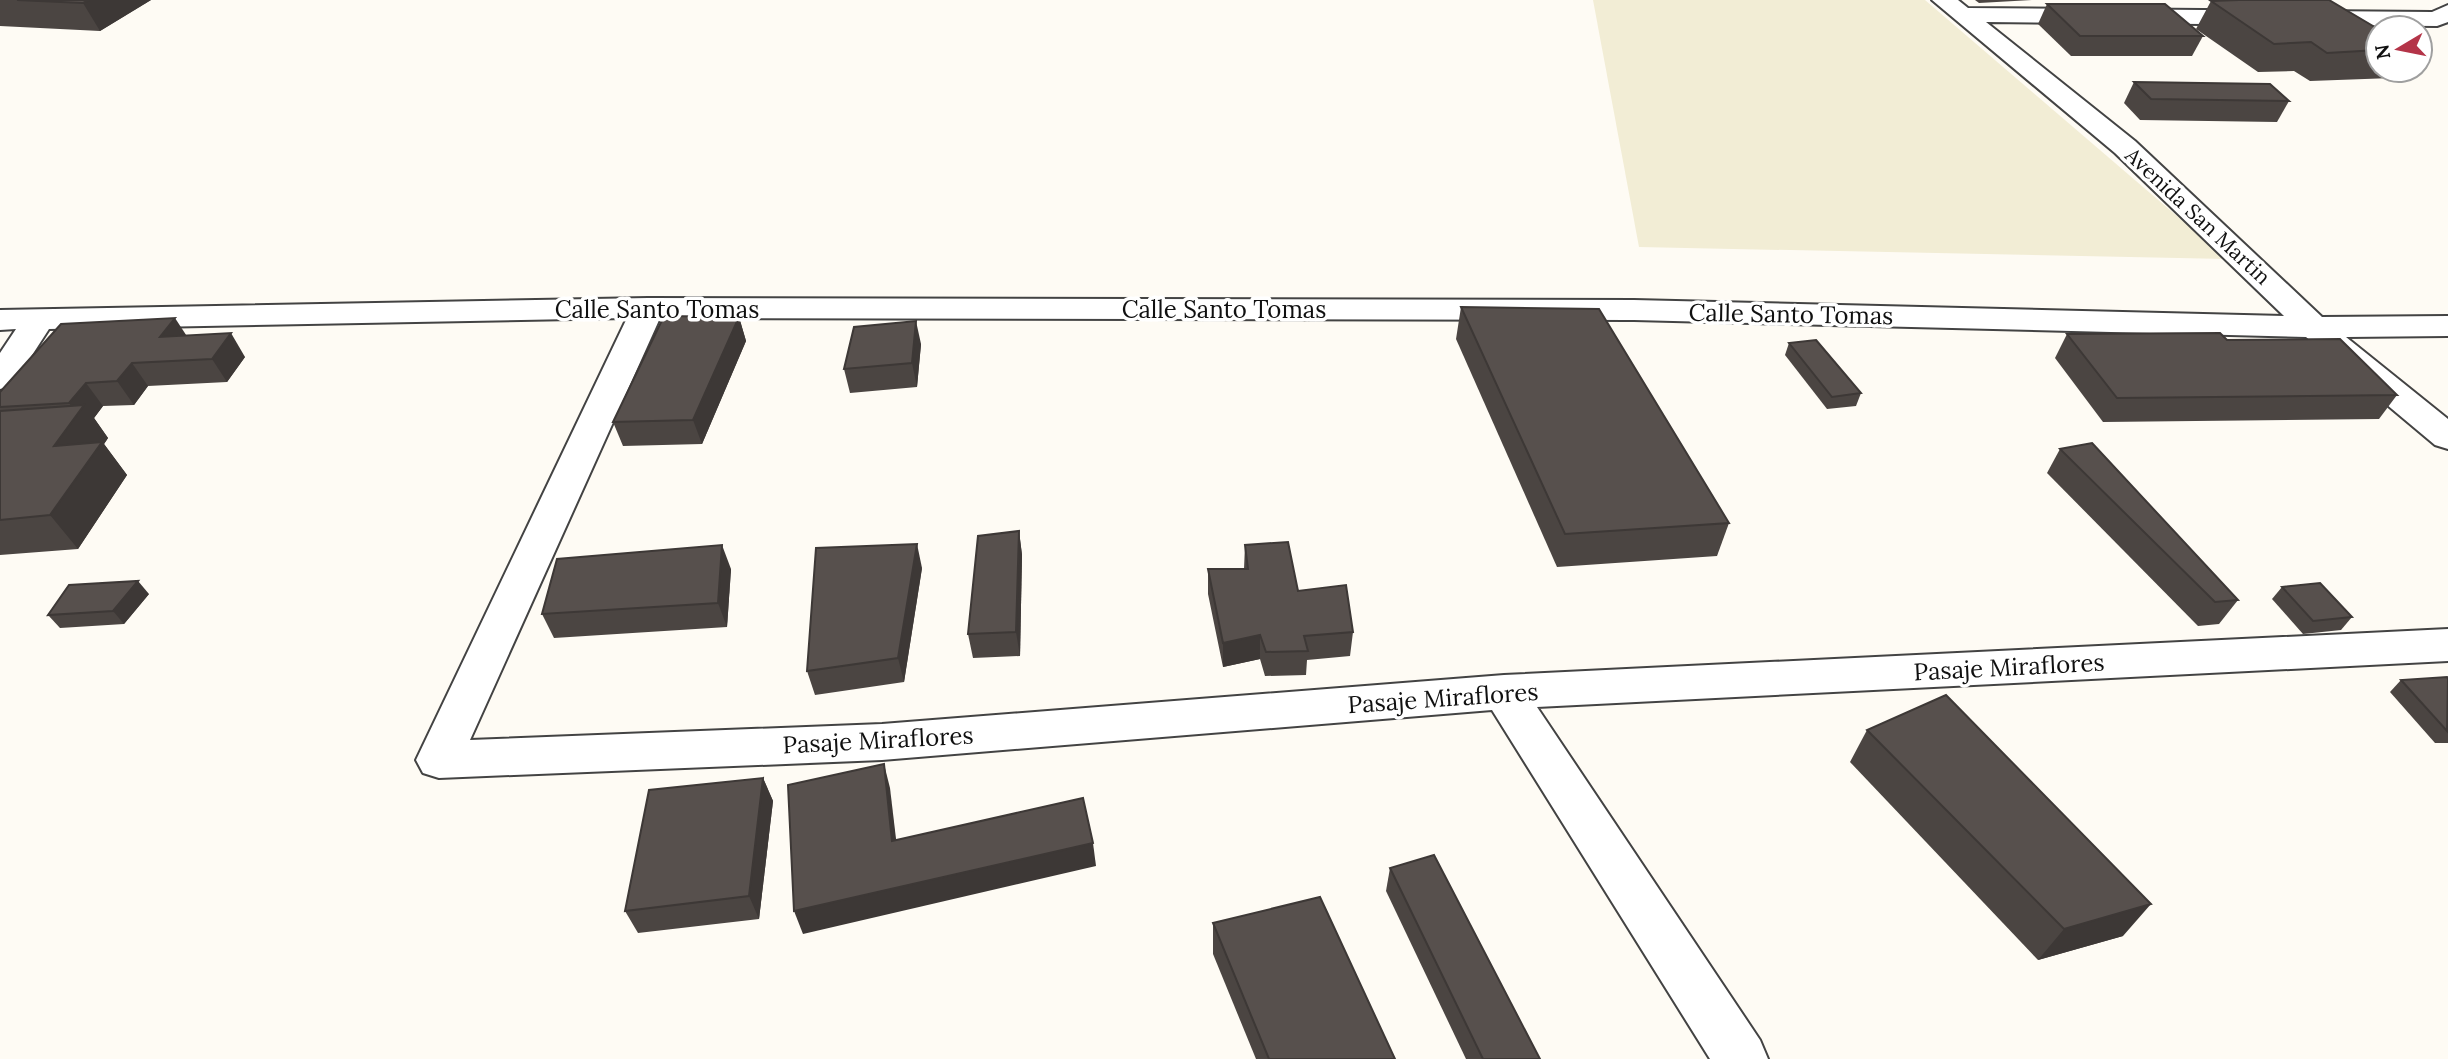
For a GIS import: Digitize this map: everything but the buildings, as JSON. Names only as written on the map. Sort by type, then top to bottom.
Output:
[{"type":"street","points":[[2182,0],[2204,17]]},
{"type":"street","points":[[2443,0],[2448,5]]},
{"type":"street","points":[[1953,8],[2280,20],[2437,19],[2448,12]]},
{"type":"street","name":"Avenida San Martin","points":[[1953,8],[2125,147],[2315,327],[2448,436]]},
{"type":"street","name":"Calle Santo Tomas","points":[[0,320],[648,308],[1620,310],[2315,327],[2448,327]]},
{"type":"street","name":"Pasaje Miraflores","points":[[648,308],[439,760],[882,742],[1504,692],[2448,645]]},
{"type":"street","points":[[0,379],[39,319]]},
{"type":"street","points":[[1504,692],[1741,1059]]},
{"type":"shaded area","points":[[1593,0],[1925,0],[2227,259],[1639,247]]}]
